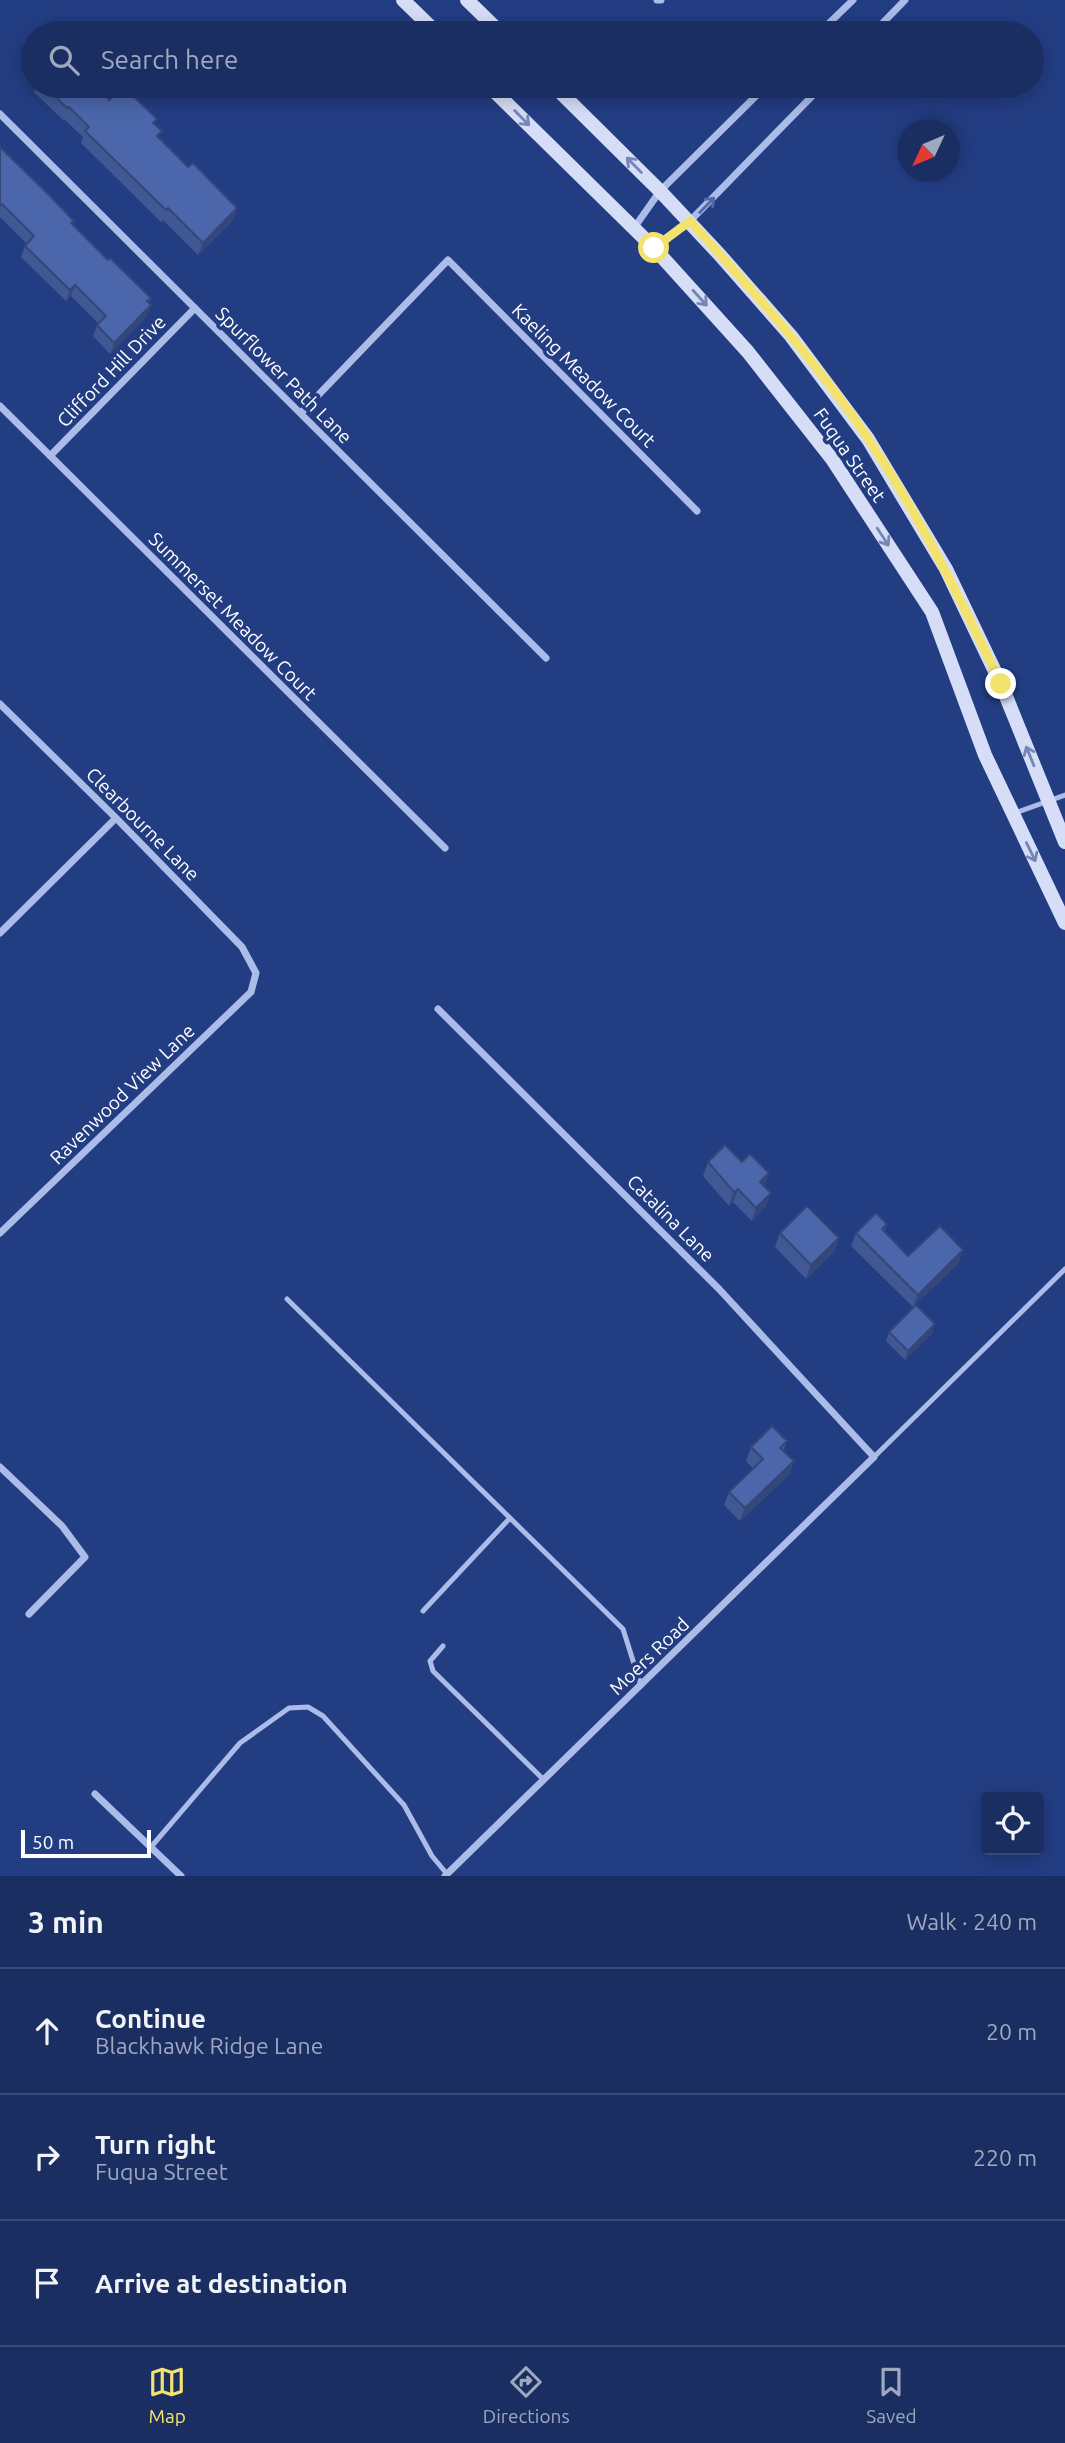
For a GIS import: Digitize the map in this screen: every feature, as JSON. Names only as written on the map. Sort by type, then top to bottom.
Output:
[{"type":"main road","points":[[403,0],[425,21]]},
{"type":"main road","points":[[467,0],[489,21]]},
{"type":"main road","name":"Fuqua Street","points":[[501,98],[654,248],[748,352],[832,459],[932,612],[985,755],[1065,923]]},
{"type":"main road","name":"Fuqua Street","points":[[566,98],[690,221],[791,336],[868,439],[946,569],[1001,684],[1065,842]]},
{"type":"street","points":[[831,21],[853,0]]},
{"type":"street","points":[[885,21],[905,0]]},
{"type":"street","points":[[634,228],[660,191],[754,98]]},
{"type":"street","points":[[654,248],[690,221],[810,98]]},
{"type":"street","name":"Spurflower Path Lane","points":[[0,114],[547,658]]},
{"type":"street","name":"Kaeling Meadow Court","points":[[300,413],[448,260],[697,511]]},
{"type":"street","name":"Clifford Hill Drive","points":[[50,456],[195,308]]},
{"type":"street","name":"Summerset Meadow Court","points":[[0,406],[444,848]]},
{"type":"street","name":"Clearbourne Lane","points":[[0,704],[242,947],[256,973]]},
{"type":"street","points":[[0,933],[116,818]]},
{"type":"street","name":"Ravenwood View Lane","points":[[0,1233],[251,992],[256,973]]},
{"type":"street","name":"Catalina Lane","points":[[438,1009],[719,1289],[874,1457]]},
{"type":"street","name":"Moers Road","points":[[446,1875],[874,1457]]},
{"type":"street","points":[[0,1467],[62,1526],[85,1557],[29,1614]]},
{"type":"street","points":[[95,1794],[181,1876]]},
{"type":"lane","points":[[1013,814],[1065,795]]},
{"type":"lane","points":[[874,1457],[1065,1269]]},
{"type":"lane","points":[[287,1299],[623,1629],[641,1686]]},
{"type":"lane","points":[[424,1611],[510,1518]]},
{"type":"lane","points":[[443,1646],[430,1661],[433,1671],[544,1780]]},
{"type":"lane","points":[[151,1847],[240,1743],[289,1708],[308,1707],[323,1716],[404,1805],[432,1856],[446,1875]]},
{"type":"building","points":[[57,98],[135,98],[157,119],[153,123],[162,131],[157,136],[188,167],[193,163],[237,208],[203,243],[85,131],[89,127]]},
{"type":"building","points":[[0,147],[74,221],[71,223],[108,260],[110,258],[151,298],[147,301],[151,305],[114,343],[97,325],[106,316],[75,285],[70,290],[25,246],[34,236],[2,204],[0,206]]},
{"type":"building","points":[[725,1145],[742,1162],[750,1154],[769,1173],[760,1182],[771,1193],[756,1208],[738,1189],[734,1192],[708,1162]]},
{"type":"building","points":[[807,1206],[839,1238],[811,1265],[780,1233]]},
{"type":"building","points":[[876,1213],[887,1224],[882,1229],[908,1256],[940,1226],[963,1250],[918,1295],[856,1233]]},
{"type":"building","points":[[916,1305],[935,1324],[908,1351],[889,1332]]},
{"type":"building","points":[[772,1426],[787,1441],[780,1448],[794,1461],[745,1508],[729,1492],[763,1459],[751,1447]]},
{"type":"route","points":[[654,248],[690,221],[791,336],[868,439],[946,569],[1001,684]]}]
